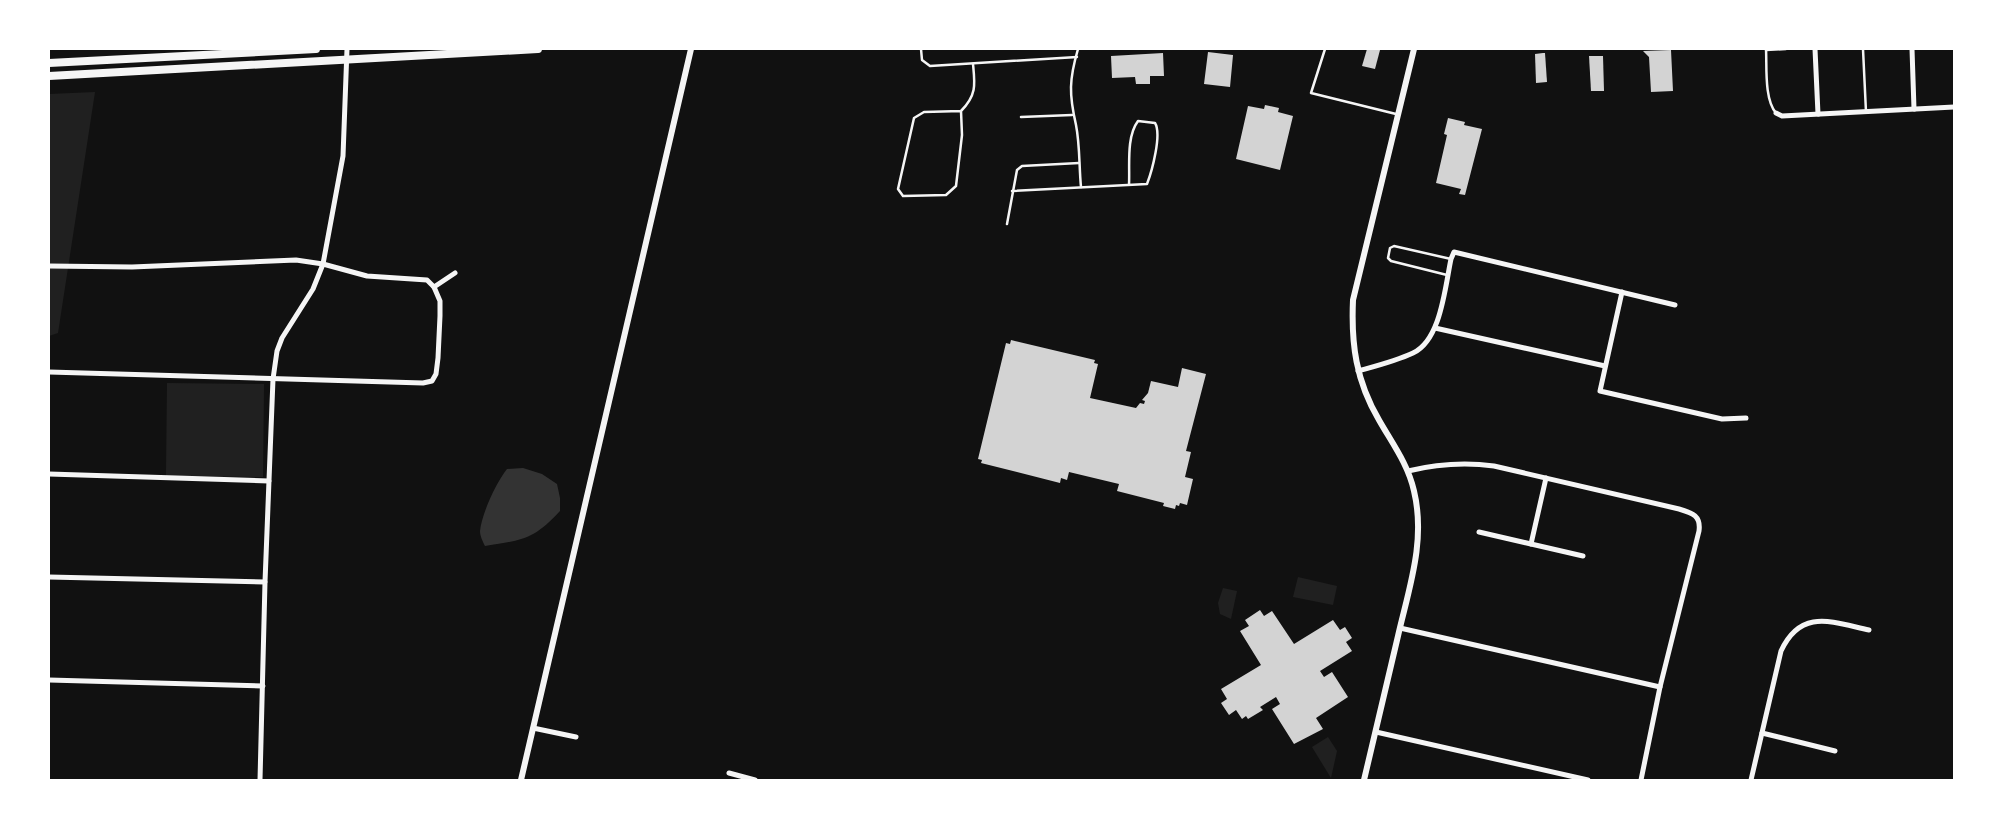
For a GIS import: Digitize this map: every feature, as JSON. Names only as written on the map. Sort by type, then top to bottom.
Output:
[{"type":"main road","points":[[49,63],[177,53],[316,49]]},
{"type":"main road","points":[[49,76],[538,49]]},
{"type":"street","points":[[260,780],[273,379],[277,351],[282,338],[313,289],[323,264],[343,156],[347,49]]},
{"type":"street","points":[[521,780],[691,49]]},
{"type":"street","points":[[1364,780],[1414,570],[1419,539],[1418,511],[1408,471],[1396,447],[1373,410],[1358,371],[1351,330],[1353,300],[1414,49]]},
{"type":"street","points":[[1814,49],[1818,114]]},
{"type":"street","points":[[1912,49],[1914,109]]},
{"type":"street","points":[[1776,113],[1782,116],[1954,107]]},
{"type":"street","points":[[1358,371],[1415,352],[1425,345],[1435,328],[1452,254],[1457,252],[1675,304]]},
{"type":"street","points":[[49,266],[132,267],[296,260],[323,264],[367,276],[426,280],[434,287],[440,301],[438,358],[434,378],[423,383],[49,372]]},
{"type":"street","points":[[434,287],[454,273]]},
{"type":"street","points":[[1622,292],[1604,366],[1600,391],[1722,419],[1746,418]]},
{"type":"street","points":[[1435,328],[1604,366]]},
{"type":"street","points":[[1408,471],[1448,463],[1470,463],[1546,478],[1692,512],[1697,517],[1700,524],[1699,531],[1660,687],[1641,780]]},
{"type":"street","points":[[49,474],[269,480]]},
{"type":"street","points":[[1531,544],[1546,478]]},
{"type":"street","points":[[1479,532],[1582,556]]},
{"type":"street","points":[[49,578],[265,582]]},
{"type":"street","points":[[1751,780],[1781,651],[1793,632],[1800,626],[1813,621],[1836,623],[1869,630]]},
{"type":"street","points":[[1400,628],[1660,687]]},
{"type":"street","points":[[49,680],[263,686]]},
{"type":"street","points":[[533,728],[576,737]]},
{"type":"street","points":[[1376,732],[1588,780]]},
{"type":"street","points":[[1762,733],[1835,751]]},
{"type":"street","points":[[729,773],[755,780]]},
{"type":"lane","points":[[921,49],[922,60],[930,66],[1076,57]]},
{"type":"lane","points":[[1325,49],[1311,93],[1398,114]]},
{"type":"lane","points":[[1776,113],[1770,104],[1766,50],[1786,49]]},
{"type":"lane","points":[[1863,49],[1866,112]]},
{"type":"lane","points":[[1077,50],[1070,88],[1072,115],[1076,125],[1081,187]]},
{"type":"lane","points":[[961,111],[962,136],[956,186],[946,195],[903,196],[898,189],[914,118],[924,112],[961,111],[970,102],[974,90],[973,64]]},
{"type":"lane","points":[[1021,117],[1072,115]]},
{"type":"lane","points":[[1012,191],[1081,187],[1129,185],[1147,184],[1152,170],[1158,128],[1155,123],[1138,121],[1134,125],[1131,140],[1129,185]]},
{"type":"lane","points":[[1007,224],[1017,170],[1022,166],[1079,163]]},
{"type":"lane","points":[[1447,275],[1391,261],[1388,258],[1390,248],[1394,246],[1451,259]]},
{"type":"shaded area","points":[[95,92],[58,333],[49,336],[49,94]]},
{"type":"shaded area","points":[[167,383],[264,384],[263,477],[166,476]]},
{"type":"shaded area","points":[[523,468],[542,474],[557,484],[560,511],[551,521],[527,537],[485,546],[480,531],[494,490],[507,469]]},
{"type":"shaded area","points":[[1298,577],[1337,586],[1333,605],[1293,597]]},
{"type":"shaded area","points":[[1223,588],[1237,591],[1231,619],[1220,614],[1218,603]]},
{"type":"shaded area","points":[[1328,737],[1337,751],[1331,778],[1312,747]]},
{"type":"building","points":[[1367,49],[1380,50],[1375,69],[1362,66]]},
{"type":"building","points":[[1671,50],[1673,91],[1651,92],[1649,57],[1643,51]]},
{"type":"building","points":[[1208,52],[1233,55],[1230,87],[1204,84]]},
{"type":"building","points":[[1163,53],[1164,76],[1150,76],[1150,84],[1136,84],[1135,77],[1112,78],[1111,56]]},
{"type":"building","points":[[1545,53],[1547,82],[1536,83],[1535,54]]},
{"type":"building","points":[[1589,56],[1603,56],[1604,91],[1591,91]]},
{"type":"building","points":[[1265,105],[1279,108],[1278,112],[1293,116],[1280,170],[1236,159],[1248,106],[1264,109]]},
{"type":"building","points":[[1448,118],[1465,122],[1464,125],[1482,129],[1465,195],[1459,194],[1461,189],[1436,183],[1447,135],[1444,134]]},
{"type":"building","points":[[1011,340],[1095,360],[1094,363],[1098,364],[1090,398],[1136,408],[1140,403],[1144,404],[1145,401],[1142,400],[1148,393],[1151,381],[1178,387],[1182,368],[1206,374],[1186,451],[1191,452],[1185,477],[1193,479],[1187,505],[1180,503],[1179,506],[1176,505],[1175,509],[1163,506],[1164,503],[1117,491],[1119,484],[1069,472],[1067,480],[1061,478],[1060,483],[981,463],[982,460],[978,459],[1006,343],[1010,344]]},
{"type":"building","points":[[1260,610],[1264,616],[1272,611],[1294,644],[1333,620],[1340,630],[1345,627],[1352,638],[1346,642],[1352,651],[1320,671],[1324,677],[1332,672],[1348,697],[1316,718],[1323,729],[1294,744],[1272,709],[1280,704],[1276,697],[1260,707],[1263,710],[1248,719],[1246,716],[1242,719],[1236,710],[1229,715],[1221,703],[1227,699],[1221,689],[1261,665],[1240,631],[1249,626],[1245,620]]}]
